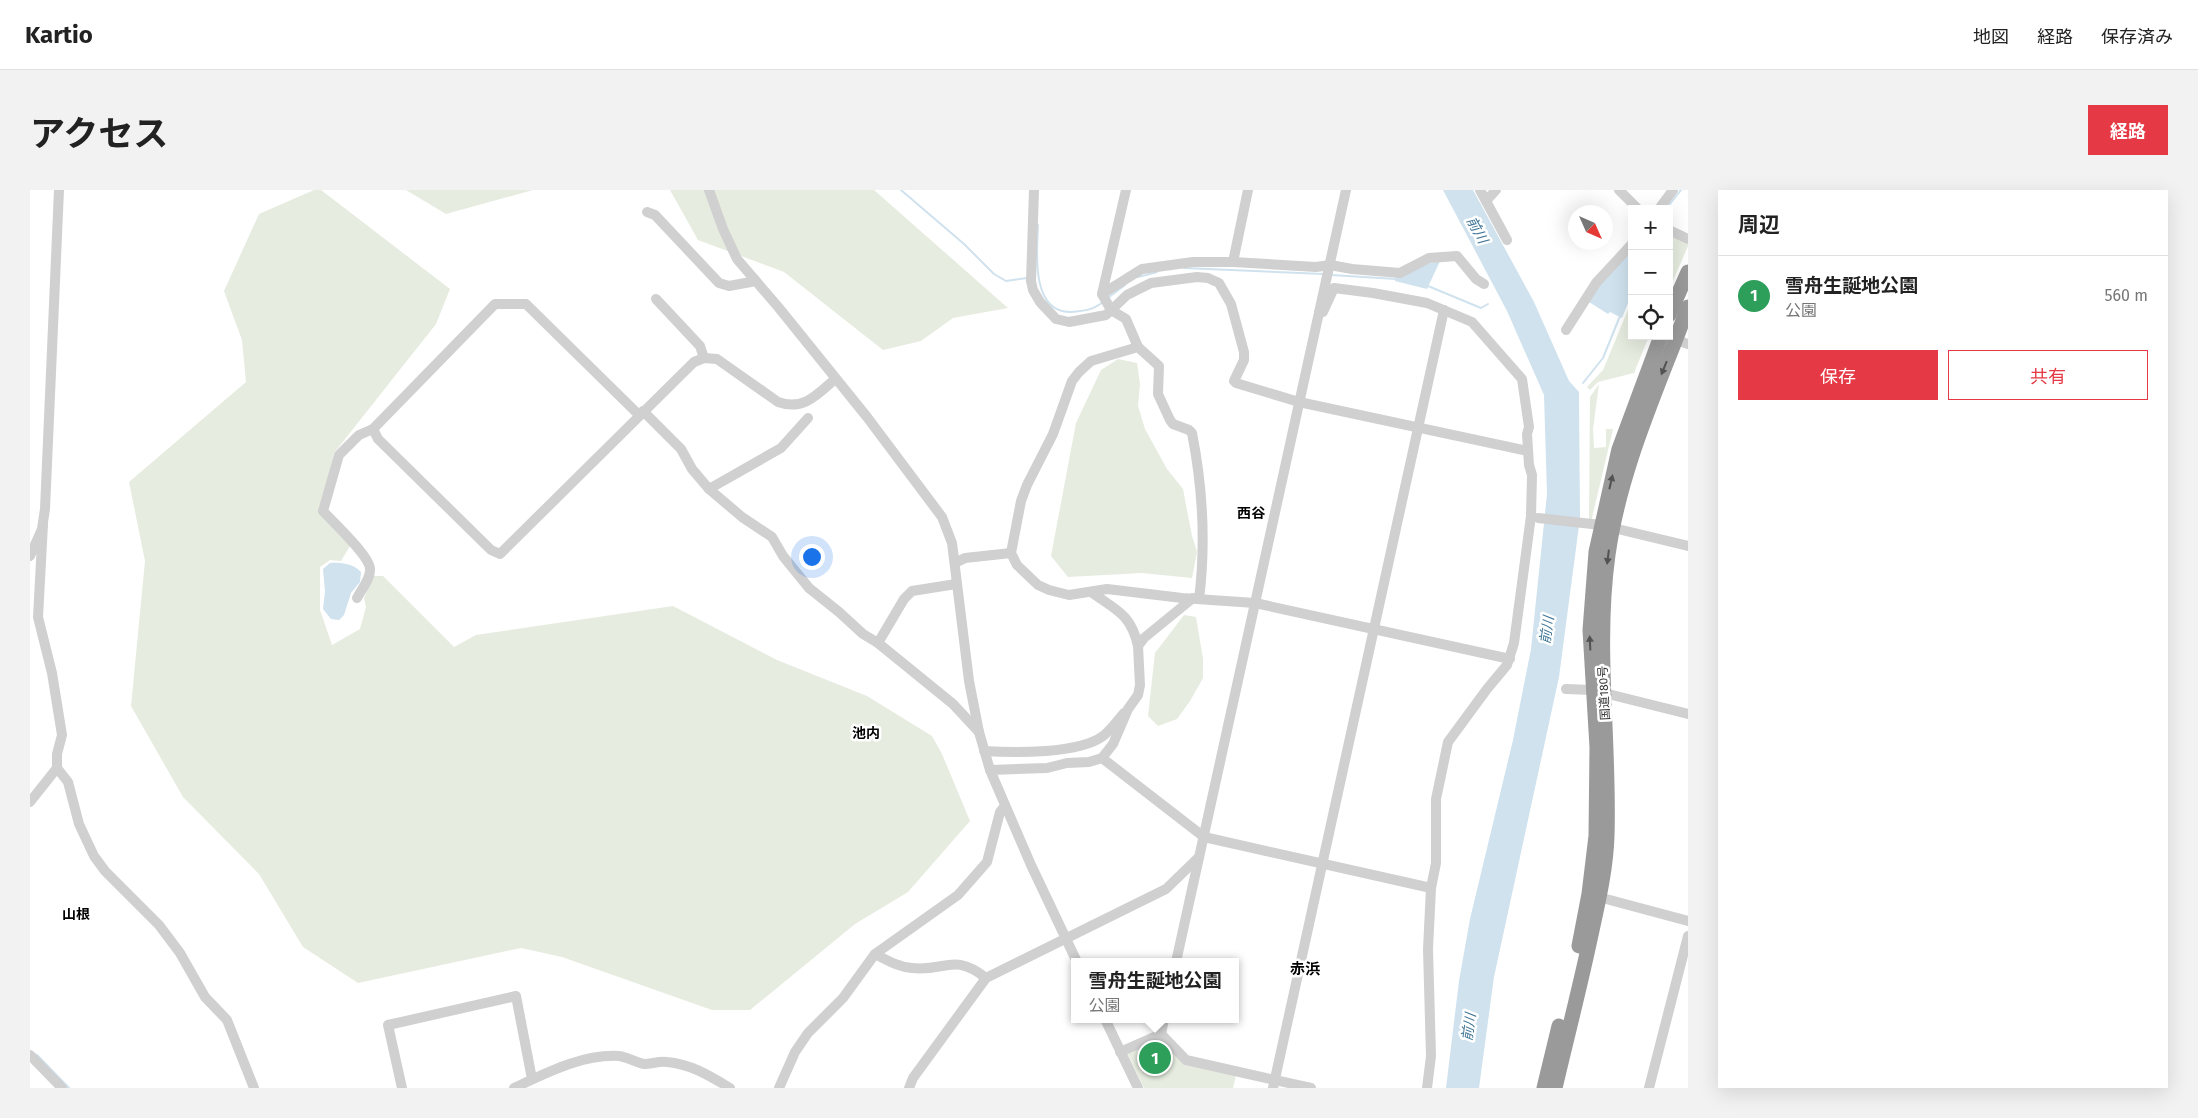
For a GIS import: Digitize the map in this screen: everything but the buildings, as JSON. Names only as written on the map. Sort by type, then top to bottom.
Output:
[{"type":"highway","points":[[1673,306],[1688,272]]},
{"type":"highway","name":"国道180号","points":[[1673,337],[1688,307]]},
{"type":"highway","name":"国道180号","points":[[1555,1088],[1607,838],[1607,750],[1598,692],[1607,526],[1672,340]]},
{"type":"highway","name":"国道180号","points":[[1544,1088],[1578,951],[1594,896]]},
{"type":"street","points":[[59,190],[48,466],[38,617],[52,673],[62,735],[57,754],[57,768],[68,782],[79,824],[94,856],[105,871],[159,926],[180,953],[205,997],[227,1020],[254,1088]]},
{"type":"street","points":[[709,190],[731,249],[867,417],[942,517],[952,543],[969,681],[984,751],[1004,806],[1075,958]]},
{"type":"street","points":[[1034,190],[1031,278],[1033,290],[1040,302],[1062,322],[1106,314],[1106,302],[1126,190]]},
{"type":"street","points":[[1233,262],[1248,190]]},
{"type":"street","points":[[1177,958],[1346,190]]},
{"type":"street","points":[[1480,190],[1507,240]]},
{"type":"street","points":[[1486,201],[1496,190]]},
{"type":"street","points":[[1619,190],[1634,205]]},
{"type":"street","points":[[1662,205],[1673,190]]},
{"type":"street","points":[[647,212],[655,215],[719,283],[728,286],[756,281]]},
{"type":"street","points":[[1673,232],[1688,239]]},
{"type":"street","points":[[1566,330],[1596,283],[1628,248]]},
{"type":"street","points":[[1106,302],[1142,269],[1193,262],[1233,262],[1316,268],[1328,271],[1352,269],[1400,273],[1429,258],[1457,256],[1476,279],[1484,284]]},
{"type":"street","points":[[1106,302],[1127,295],[1150,283],[1197,277],[1208,278],[1219,283],[1231,304],[1244,352],[1244,360],[1234,380],[1236,383],[1299,402],[1528,451]]},
{"type":"street","points":[[1319,312],[1323,312],[1334,288],[1373,292],[1426,303],[1472,322],[1522,379],[1529,427],[1526,434],[1532,475],[1531,516],[1519,612],[1510,658],[1448,742],[1436,799],[1436,863],[1431,888],[1428,949],[1431,1056],[1427,1088]]},
{"type":"street","points":[[656,300],[700,346],[704,358]]},
{"type":"street","points":[[1106,302],[1126,318],[1138,347],[1159,366],[1158,389],[1170,420],[1173,424],[1190,430],[1192,434],[1202,499],[1204,556],[1196,598],[1144,638],[1138,646]]},
{"type":"street","points":[[357,598],[370,572],[370,566],[349,537],[323,511],[339,454],[358,435],[373,429],[495,304],[526,304],[681,449],[692,469],[709,489],[742,517],[772,537],[783,556],[809,588],[839,612],[862,634],[878,643],[953,704],[979,732]]},
{"type":"street","points":[[1274,1084],[1444,310]]},
{"type":"street","points":[[1138,347],[1091,361],[1072,381],[1053,434],[1021,501],[1012,553],[1017,565],[1028,577],[1049,590],[1069,595],[1107,589],[1255,603],[1510,658]]},
{"type":"street","points":[[373,429],[378,439],[484,544],[495,553],[500,554],[687,368],[704,358],[717,359],[726,364],[778,402],[788,406],[805,403],[835,379]]},
{"type":"street","points":[[709,489],[781,448],[808,418]]},
{"type":"street","points":[[1540,518],[1607,526],[1688,546]]},
{"type":"street","points":[[30,556],[43,524]]},
{"type":"street","points":[[955,562],[965,558],[1012,553]]},
{"type":"street","points":[[878,643],[904,600],[912,591],[956,584]]},
{"type":"street","points":[[984,751],[1041,751],[1094,742],[1104,736],[1138,695],[1140,685],[1138,646],[1134,630],[1122,612],[1091,592]]},
{"type":"street","points":[[1566,689],[1598,692],[1688,714]]},
{"type":"street","points":[[990,770],[1047,768],[1067,762],[1089,762],[1102,758],[1113,744],[1128,709]]},
{"type":"street","points":[[1102,758],[1204,837],[1431,888]]},
{"type":"street","points":[[30,802],[57,768]]},
{"type":"street","points":[[779,1088],[795,1052],[808,1034],[843,998],[875,954],[958,895],[982,869],[987,862],[1000,812],[1004,806]]},
{"type":"street","points":[[911,1086],[986,978],[1067,940],[1166,889],[1200,856]]},
{"type":"street","points":[[1594,896],[1688,921]]},
{"type":"street","points":[[1649,1088],[1688,936]]},
{"type":"street","points":[[875,954],[888,961],[912,968],[930,968],[955,963],[964,964],[986,978]]},
{"type":"street","points":[[402,1088],[388,1025],[516,996],[532,1079]]},
{"type":"street","points":[[1107,1023],[1138,1088]]},
{"type":"street","points":[[1161,1034],[1163,1023]]},
{"type":"street","points":[[1161,1034],[1186,1060],[1274,1084],[1311,1088]]},
{"type":"street","points":[[1120,1052],[1161,1034]]},
{"type":"street","points":[[30,1055],[62,1088]]},
{"type":"street","points":[[514,1088],[532,1079],[585,1060],[619,1056],[645,1064],[661,1061],[681,1064],[703,1073],[730,1088]]},
{"type":"shaded area","points":[[314,190],[321,190],[450,289],[436,324],[334,453],[320,512],[350,546],[341,561],[330,560],[320,567],[320,610],[332,645],[360,629],[366,607],[364,598],[373,576],[383,576],[454,647],[476,635],[673,606],[777,660],[867,696],[932,736],[942,754],[970,821],[908,892],[855,924],[750,1010],[712,1010],[562,957],[521,948],[358,983],[303,947],[259,874],[183,797],[131,706],[145,561],[129,482],[246,382],[242,340],[224,291],[259,214]]},
{"type":"shaded area","points":[[406,190],[533,190],[446,214]]},
{"type":"shaded area","points":[[670,190],[874,190],[1008,308],[953,318],[921,341],[883,350],[784,272],[698,240]]},
{"type":"shaded area","points":[[1673,237],[1688,244],[1673,281]]},
{"type":"shaded area","points":[[1628,310],[1628,340],[1647,340],[1634,373],[1598,382],[1590,390],[1587,387],[1603,370]]},
{"type":"shaded area","points":[[1118,359],[1137,363],[1140,384],[1138,406],[1145,429],[1167,469],[1183,489],[1197,552],[1192,578],[1142,573],[1068,577],[1051,556],[1076,423],[1101,370]]},
{"type":"shaded area","points":[[1599,384],[1593,429],[1594,448],[1606,447],[1606,429],[1613,429],[1591,522],[1589,520],[1590,397]]},
{"type":"shaded area","points":[[1184,615],[1196,617],[1203,659],[1203,678],[1177,719],[1158,726],[1148,716],[1155,653]]},
{"type":"shaded area","points":[[1160,1038],[1185,1065],[1236,1075],[1233,1088],[1144,1088],[1127,1052]]},
{"type":"water","name":"前川","points":[[1443,190],[1473,190],[1534,302],[1569,381],[1579,392],[1580,518],[1559,677],[1494,977],[1479,1088],[1446,1088],[1459,981],[1470,919],[1513,740],[1531,649],[1547,494],[1544,395],[1507,311]]},
{"type":"water","points":[[1628,253],[1628,303],[1622,318],[1610,312],[1608,314],[1589,302],[1599,285]]},
{"type":"water","points":[[1440,261],[1427,289],[1395,281],[1396,276]]},
{"type":"water","points":[[330,563],[347,564],[361,572],[360,582],[351,593],[344,615],[339,620],[331,619],[323,609],[325,591],[323,569]]},
{"type":"waterway","points":[[901,190],[964,244],[994,274],[1006,281],[1027,278]]},
{"type":"waterway","points":[[1669,205],[1681,190]]},
{"type":"waterway","points":[[1038,225],[1037,264],[1042,292],[1048,302],[1058,310],[1071,312],[1088,310],[1103,302]]},
{"type":"waterway","points":[[1184,268],[1324,274]]},
{"type":"waterway","points":[[1138,277],[1157,272]]},
{"type":"waterway","points":[[1331,275],[1396,279]]},
{"type":"waterway","points":[[1109,297],[1125,285]]},
{"type":"waterway","points":[[1428,286],[1481,308],[1488,304]]},
{"type":"waterway","points":[[1583,383],[1603,358],[1620,316]]},
{"type":"waterway","points":[[37,1055],[69,1088]]},
{"type":"place","name":"雪舟生誕地公園","points":[[1155,1058]]},
{"type":"district","name":"西谷","points":[[1251,513]]},
{"type":"district","name":"池内","points":[[866,733]]},
{"type":"district","name":"山根","points":[[76,914]]},
{"type":"district","name":"赤浜","points":[[1305,969]]}]
